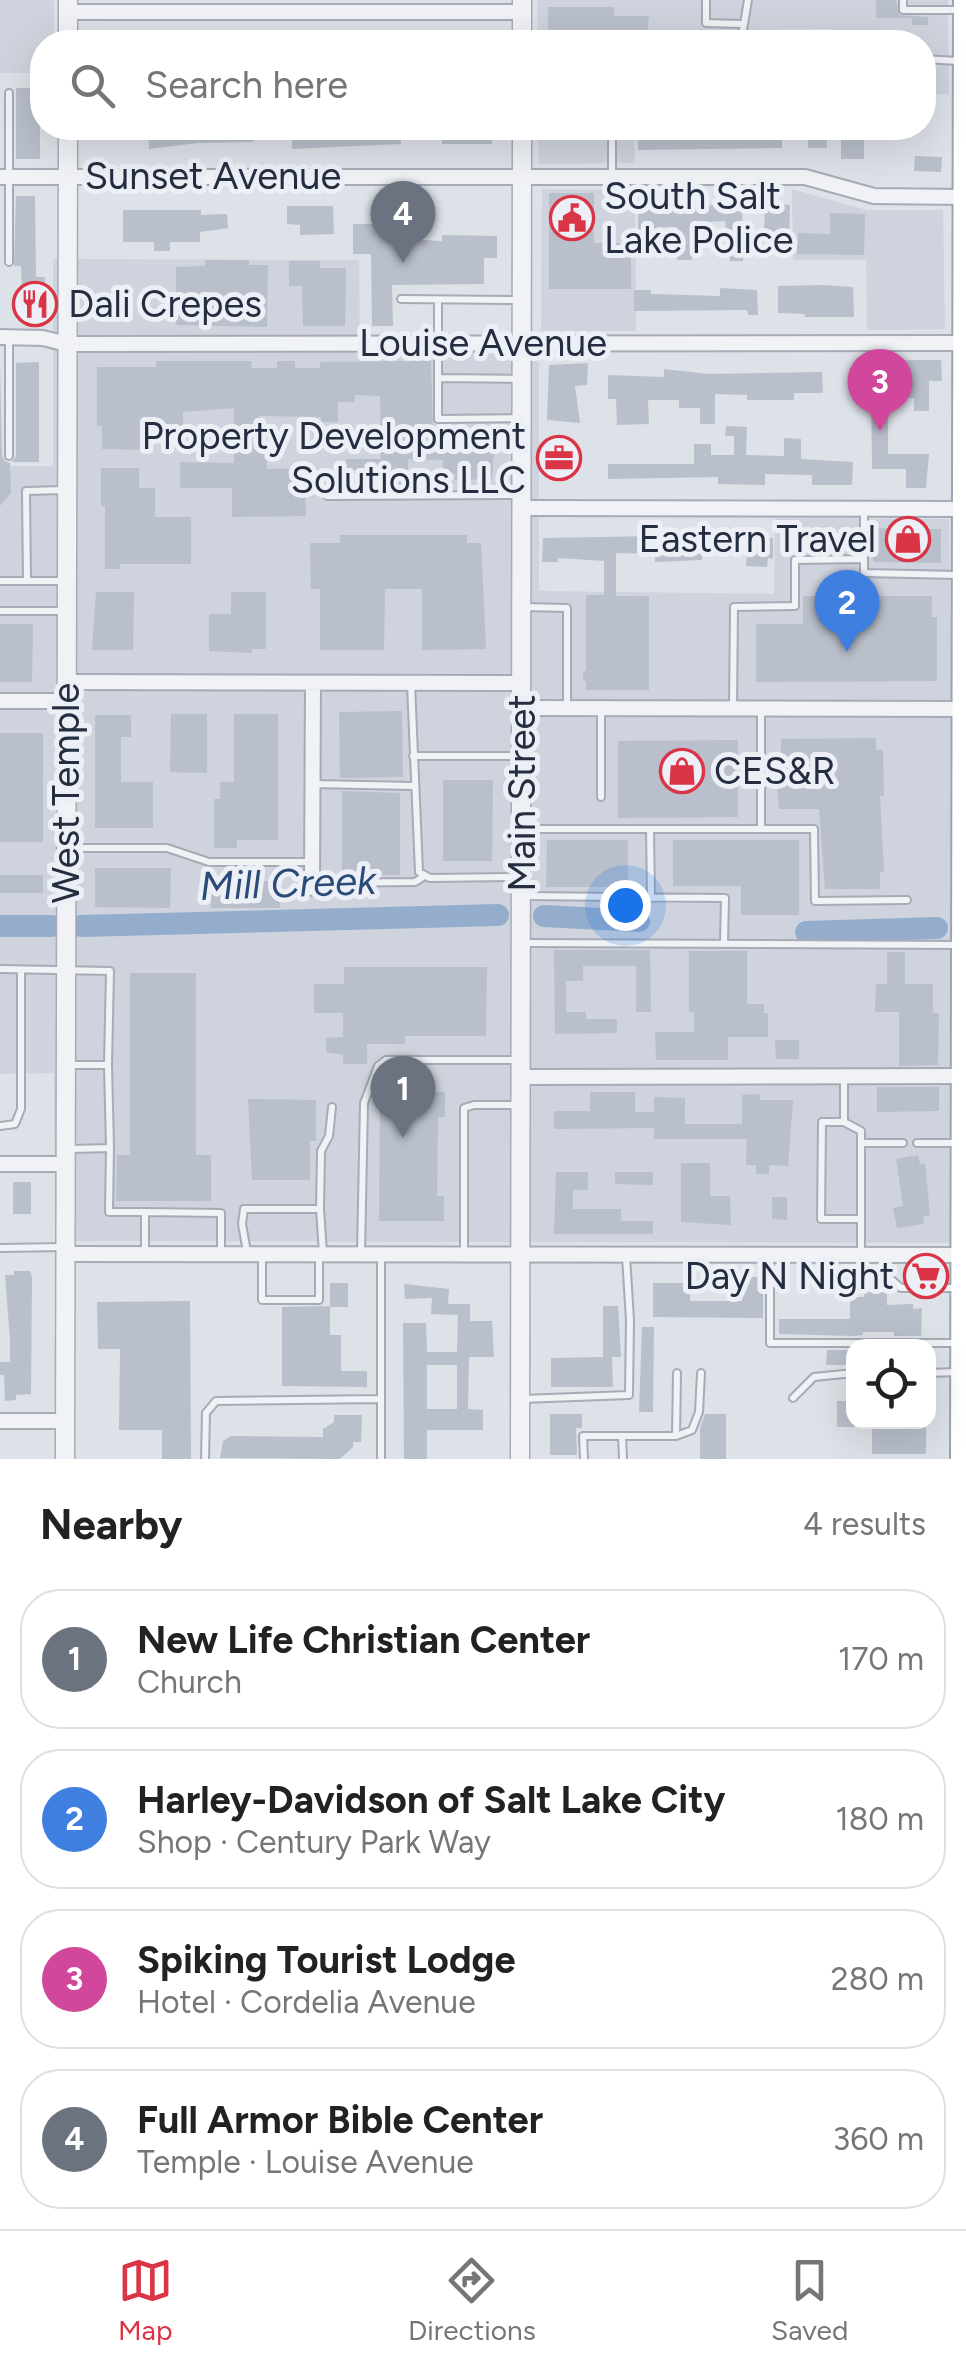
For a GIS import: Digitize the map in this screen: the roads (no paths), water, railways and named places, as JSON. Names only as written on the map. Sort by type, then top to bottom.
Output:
[{"type":"main road","points":[[962,1459],[964,5]]},
{"type":"street","points":[[68,6],[522,6]]},
{"type":"street","name":"West Temple","points":[[66,1459],[68,140]]},
{"type":"street","name":"Main Street","points":[[520,1459],[522,140]]},
{"type":"street","name":"Sunset Avenue","points":[[4,177],[805,177],[874,196],[964,197]]},
{"type":"street","name":"Louise Avenue","points":[[5,337],[43,338],[67,344],[965,343]]},
{"type":"street","points":[[522,502],[964,509]]},
{"type":"street","points":[[0,701],[66,692],[313,683],[522,683]]},
{"type":"street","points":[[312,885],[313,683]]},
{"type":"street","points":[[522,708],[965,708]]},
{"type":"street","points":[[522,1068],[963,1076]]},
{"type":"street","points":[[0,1164],[66,1156]]},
{"type":"street","points":[[66,1251],[964,1256]]},
{"type":"street","points":[[0,1421],[66,1422]]},
{"type":"lane","points":[[706,0],[706,24],[742,24]]},
{"type":"lane","points":[[742,30],[748,0]]},
{"type":"lane","points":[[903,0],[903,10],[964,5]]},
{"type":"lane","points":[[936,60],[964,62]]},
{"type":"lane","points":[[9,93],[4,177],[9,262]]},
{"type":"lane","points":[[612,140],[612,177]]},
{"type":"lane","points":[[401,299],[522,300]]},
{"type":"lane","points":[[438,300],[438,419],[522,418]]},
{"type":"lane","points":[[5,337],[10,456]]},
{"type":"lane","points":[[438,378],[522,379]]},
{"type":"lane","points":[[27,580],[26,491],[66,490]]},
{"type":"lane","points":[[328,496],[522,502]]},
{"type":"lane","points":[[864,509],[864,573],[964,574]]},
{"type":"lane","points":[[733,708],[734,606],[795,606],[795,560],[864,559]]},
{"type":"lane","points":[[0,581],[66,581]]},
{"type":"lane","points":[[521,607],[567,608],[567,708]]},
{"type":"lane","points":[[0,611],[66,611]]},
{"type":"lane","points":[[411,683],[416,865],[423,876]]},
{"type":"lane","points":[[601,708],[601,797]]},
{"type":"lane","points":[[761,708],[761,829]]},
{"type":"lane","points":[[413,756],[522,756]]},
{"type":"lane","points":[[312,784],[414,786]]},
{"type":"lane","points":[[522,829],[814,829],[815,901],[908,900]]},
{"type":"lane","points":[[650,829],[651,898]]},
{"type":"lane","points":[[66,848],[167,848],[208,862],[312,862]]},
{"type":"lane","points":[[312,885],[415,882],[423,876],[651,898],[725,898],[724,943]]},
{"type":"lane","points":[[522,943],[964,945]]},
{"type":"lane","points":[[0,969],[110,971],[109,1212],[221,1213],[221,1254]]},
{"type":"lane","points":[[0,1126],[19,1122],[21,1109],[21,970]]},
{"type":"lane","points":[[361,1253],[364,1104],[382,1062],[522,1068]]},
{"type":"lane","points":[[66,1065],[108,1064]]},
{"type":"lane","points":[[844,1076],[844,1122]]},
{"type":"lane","points":[[464,1254],[464,1108],[522,1106]]},
{"type":"lane","points":[[320,1209],[244,1209],[242,1224],[255,1254],[262,1300],[318,1300],[322,1150],[332,1107]]},
{"type":"lane","points":[[861,1220],[821,1219],[822,1122],[844,1122],[861,1131],[861,1142],[861,1220],[861,1255]]},
{"type":"lane","points":[[861,1142],[903,1143]]},
{"type":"lane","points":[[917,1143],[962,1143]]},
{"type":"lane","points":[[66,1156],[110,1148]]},
{"type":"lane","points":[[144,1212],[144,1254]]},
{"type":"lane","points":[[0,1248],[66,1251]]},
{"type":"lane","points":[[381,1459],[382,1253]]},
{"type":"lane","points":[[520,1399],[629,1396],[626,1255]]},
{"type":"lane","points":[[770,1255],[770,1343],[963,1343]]},
{"type":"lane","points":[[885,1255],[884,1273],[900,1288],[963,1288]]},
{"type":"lane","points":[[936,1372],[963,1372]]},
{"type":"lane","points":[[676,1436],[677,1374]]},
{"type":"lane","points":[[584,1459],[584,1436],[676,1436],[692,1430],[699,1412],[701,1374]]},
{"type":"lane","points":[[793,1398],[814,1377],[846,1374]]},
{"type":"lane","points":[[205,1459],[206,1413],[216,1401],[381,1400]]},
{"type":"lane","points":[[622,1436],[622,1459]]},
{"type":"waterway","name":"Mill Creek","points":[[81,926],[498,915]]},
{"type":"waterway","name":"Mill Creek","points":[[544,916],[639,921]]},
{"type":"waterway","name":"Mill Creek","points":[[0,926],[51,926]]},
{"type":"waterway","name":"Mill Creek","points":[[806,932],[937,928]]},
{"type":"place","name":"South Salt Lake Police","points":[[572,218]]},
{"type":"place","name":"Full Armor Bible Center","points":[[403,263]]},
{"type":"place","name":"Dali Crepes","points":[[35,304]]},
{"type":"place","name":"Spiking Tourist Lodge","points":[[880,431]]},
{"type":"place","name":"Property Development Solutions LLC","points":[[559,458]]},
{"type":"place","name":"Eastern Travel","points":[[908,539]]},
{"type":"place","name":"Harley-Davidson of Salt Lake City","points":[[847,652]]},
{"type":"place","name":"CES&R","points":[[682,771]]},
{"type":"place","name":"New Life Christian Center","points":[[403,1138]]},
{"type":"place","name":"Day N Night","points":[[926,1276]]}]
